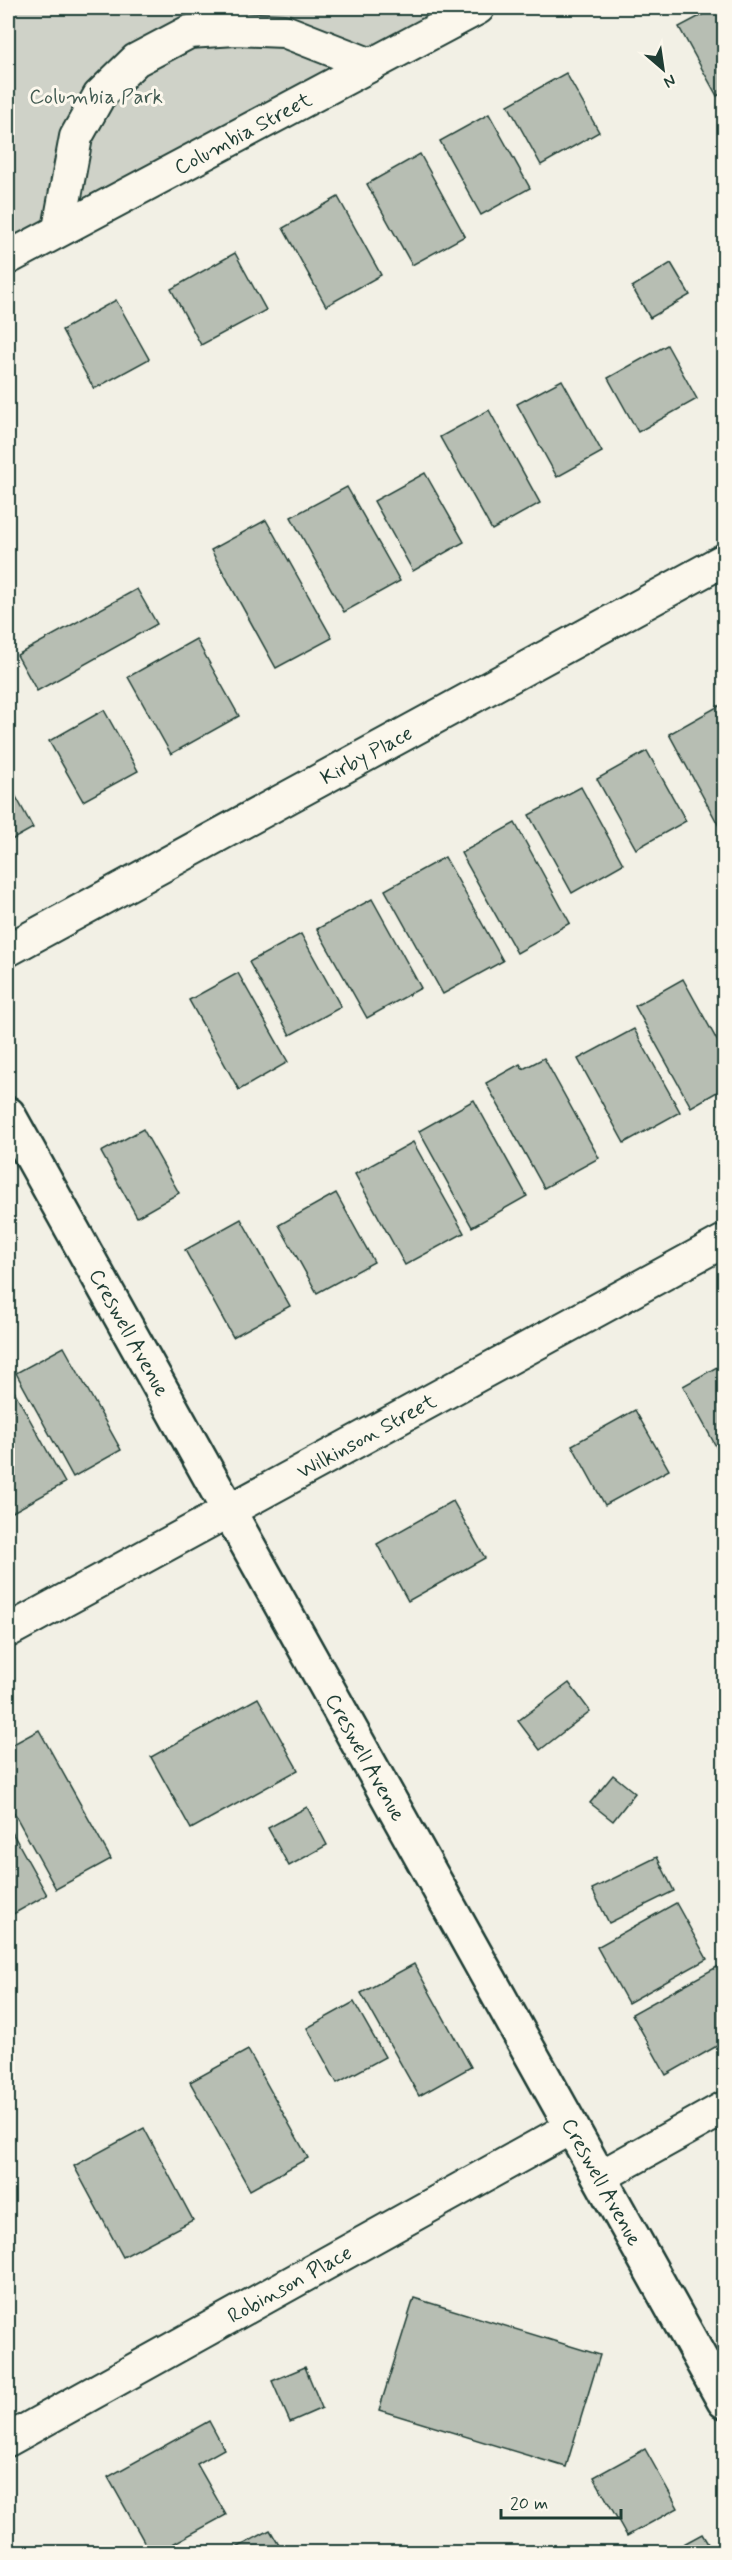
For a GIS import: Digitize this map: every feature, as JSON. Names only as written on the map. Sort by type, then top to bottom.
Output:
[{"type":"street","name":"Columbia Street","points":[[8,258],[478,8]]},
{"type":"street","points":[[59,229],[76,137],[99,96],[136,60],[180,36],[189,32],[235,29],[284,31],[371,64]]},
{"type":"street","name":"Kirby Place","points":[[8,950],[724,560]]},
{"type":"street","name":"Creswell Avenue","points":[[8,1114],[724,2401]]},
{"type":"street","name":"Wilkinson Street","points":[[8,1631],[724,1241]]},
{"type":"street","points":[[600,2177],[724,2108]]},
{"type":"street","name":"Robinson Place","points":[[8,2440],[572,2127]]},
{"type":"green space","name":"Columbia Park","points":[[8,8],[446,8],[8,245]]},
{"type":"building","points":[[715,8],[724,8],[724,92],[717,96],[679,27]]},
{"type":"building","points":[[566,73],[599,132],[541,165],[508,105]]},
{"type":"building","points":[[489,114],[530,188],[481,215],[440,141]]},
{"type":"building","points":[[420,154],[465,236],[412,265],[367,184]]},
{"type":"building","points":[[338,197],[381,275],[326,306],[283,228]]},
{"type":"building","points":[[235,253],[266,310],[201,345],[171,289]]},
{"type":"building","points":[[671,263],[690,295],[650,318],[632,287]]},
{"type":"building","points":[[116,300],[149,359],[94,389],[62,330]]},
{"type":"building","points":[[667,345],[697,399],[638,432],[608,378]]},
{"type":"building","points":[[562,380],[602,452],[557,477],[517,404]]},
{"type":"building","points":[[489,410],[540,503],[492,530],[440,437]]},
{"type":"building","points":[[425,473],[464,542],[413,571],[374,501]]},
{"type":"building","points":[[347,487],[400,581],[344,612],[291,517]]},
{"type":"building","points":[[266,520],[332,638],[276,668],[211,550]]},
{"type":"building","points":[[137,589],[157,624],[37,691],[17,655]]},
{"type":"building","points":[[196,639],[239,716],[171,754],[128,677]]},
{"type":"building","points":[[724,703],[724,825],[720,828],[669,734]]},
{"type":"building","points":[[104,710],[138,771],[83,801],[49,741]]},
{"type":"building","points":[[647,751],[686,821],[636,849],[597,779]]},
{"type":"building","points":[[8,782],[33,828],[8,842]]},
{"type":"building","points":[[581,787],[623,864],[572,893],[529,815]]},
{"type":"building","points":[[515,823],[570,923],[517,953],[461,853]]},
{"type":"building","points":[[445,857],[503,961],[443,994],[385,890]]},
{"type":"building","points":[[372,899],[421,988],[367,1018],[317,929]]},
{"type":"building","points":[[301,934],[341,1007],[290,1035],[249,962]]},
{"type":"building","points":[[238,973],[288,1062],[239,1090],[189,1000]]},
{"type":"building","points":[[683,979],[724,1053],[724,1088],[691,1107],[635,1006]]},
{"type":"building","points":[[724,993],[724,1009],[717,996]]},
{"type":"building","points":[[634,1029],[680,1112],[624,1143],[578,1059]]},
{"type":"building","points":[[544,1058],[599,1158],[544,1188],[486,1083],[520,1064],[523,1069]]},
{"type":"building","points":[[474,1100],[527,1196],[472,1227],[419,1131]]},
{"type":"building","points":[[143,1129],[179,1193],[137,1217],[101,1152]]},
{"type":"building","points":[[413,1142],[464,1233],[405,1265],[355,1174]]},
{"type":"building","points":[[336,1193],[374,1262],[317,1293],[279,1225]]},
{"type":"building","points":[[241,1219],[290,1306],[233,1337],[185,1250]]},
{"type":"building","points":[[64,1347],[121,1450],[73,1477],[16,1373]]},
{"type":"building","points":[[724,1363],[724,1461],[683,1386]]},
{"type":"building","points":[[14,1391],[65,1483],[11,1513],[8,1507],[8,1395]]},
{"type":"building","points":[[635,1410],[669,1470],[605,1505],[572,1445]]},
{"type":"building","points":[[453,1501],[485,1558],[408,1601],[377,1544]]},
{"type":"building","points":[[569,1683],[590,1711],[540,1750],[518,1721]]},
{"type":"building","points":[[258,1698],[298,1770],[191,1829],[151,1757]]},
{"type":"building","points":[[39,1730],[111,1859],[56,1889],[8,1802],[8,1747]]},
{"type":"building","points":[[613,1775],[635,1793],[613,1821],[590,1803]]},
{"type":"building","points":[[307,1807],[327,1845],[289,1866],[268,1828]]},
{"type":"building","points":[[8,1825],[47,1895],[8,1917]]},
{"type":"building","points":[[657,1857],[674,1891],[609,1923],[592,1889]]},
{"type":"building","points":[[676,1903],[707,1959],[628,2003],[597,1947]]},
{"type":"building","points":[[724,1963],[724,2042],[666,2075],[632,2014]]},
{"type":"building","points":[[414,1964],[471,2067],[419,2096],[361,1993]]},
{"type":"building","points":[[354,2002],[385,2057],[337,2083],[307,2028]]},
{"type":"building","points":[[248,2050],[308,2158],[250,2190],[190,2082]]},
{"type":"building","points":[[144,2128],[193,2220],[123,2257],[74,2166]]},
{"type":"building","points":[[414,2298],[600,2355],[566,2467],[379,2410]]},
{"type":"building","points":[[305,2367],[322,2408],[290,2422],[272,2381]]},
{"type":"building","points":[[209,2421],[224,2449],[197,2464],[226,2515],[158,2552],[150,2552],[108,2477]]},
{"type":"building","points":[[645,2449],[678,2508],[627,2536],[594,2477]]},
{"type":"building","points":[[270,2530],[283,2552],[229,2552]]},
{"type":"building","points":[[702,2534],[713,2552],[669,2552]]}]
